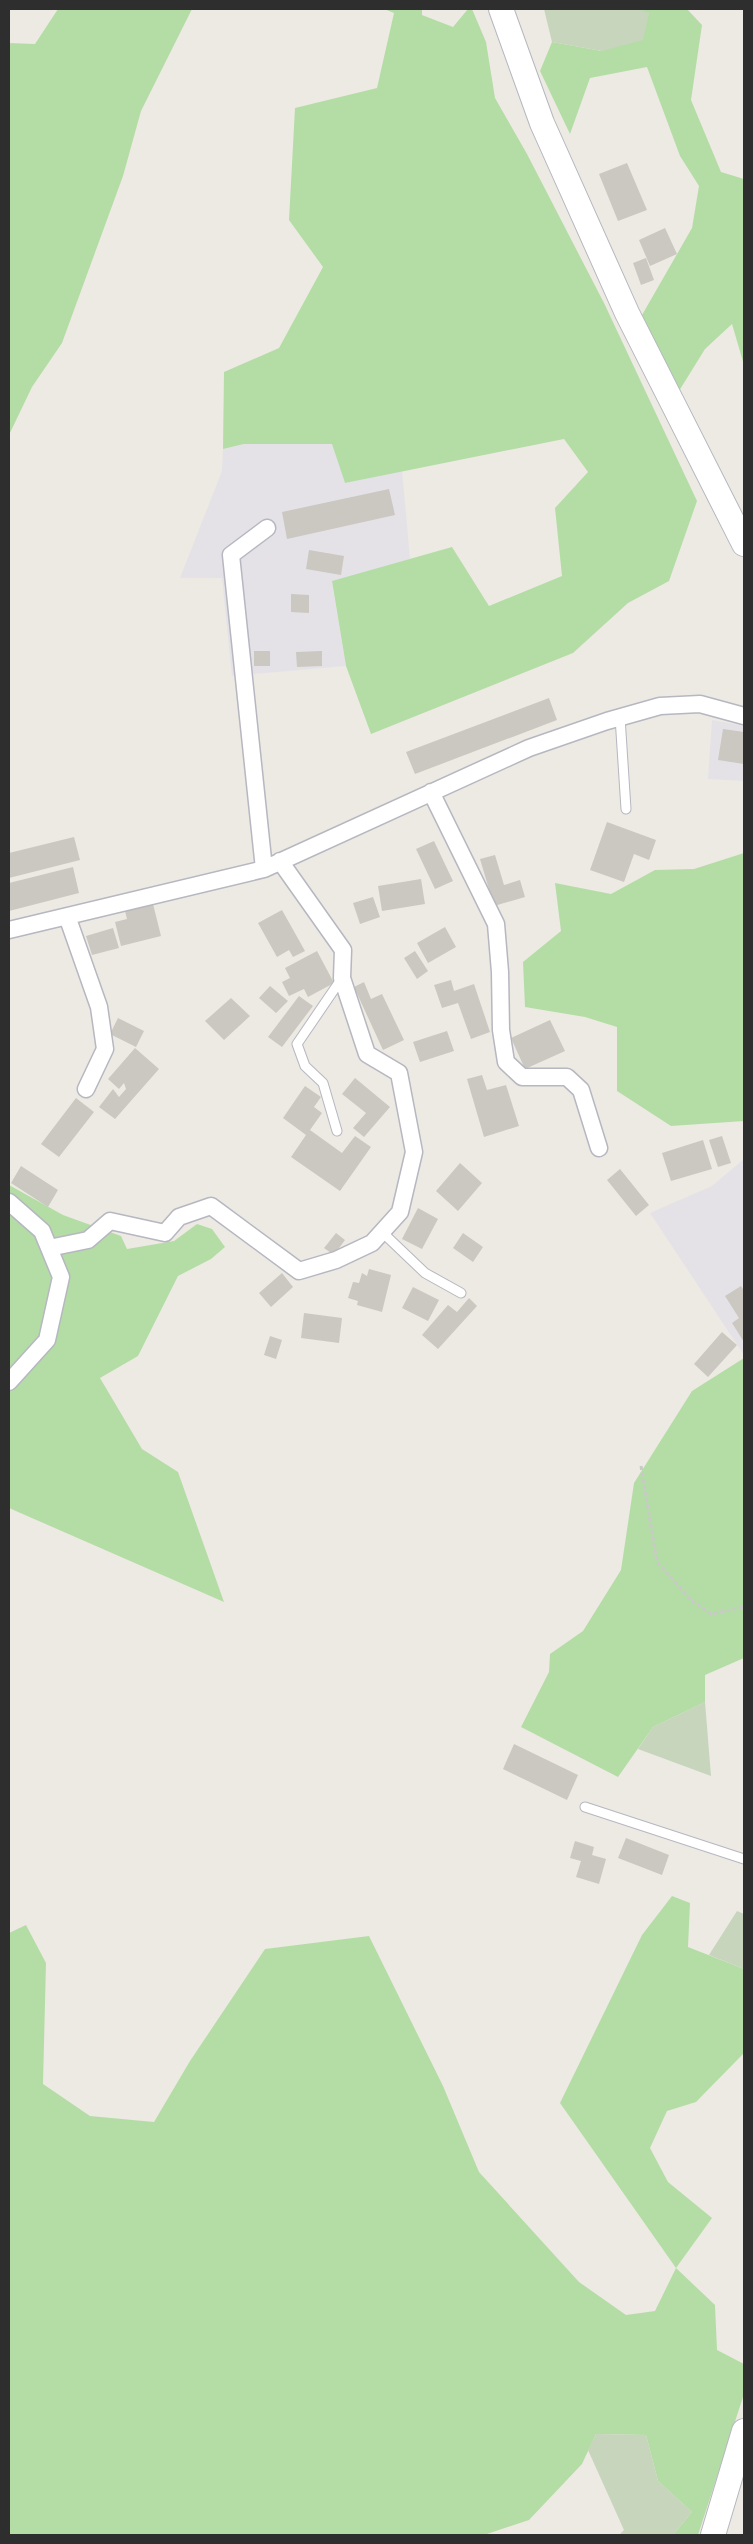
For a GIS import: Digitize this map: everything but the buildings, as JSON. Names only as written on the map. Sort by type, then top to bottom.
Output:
[{"type":"street","points":[[500,9],[542,123],[623,304],[744,544]]},
{"type":"street","points":[[264,869],[231,555],[267,528]]},
{"type":"street","points":[[9,930],[264,869],[529,748],[620,717],[660,706],[700,704],[744,716]]},
{"type":"street","points":[[431,792],[496,924],[500,972],[501,1030],[506,1062],[522,1077],[567,1077],[581,1090],[599,1148]]},
{"type":"street","points":[[49,1248],[88,1240],[110,1221],[165,1234],[179,1217],[211,1206],[299,1272],[345,1256],[372,1243],[400,1212],[414,1152],[398,1073],[367,1054],[342,978],[343,950],[280,861]]},
{"type":"street","points":[[67,916],[99,1006],[105,1049],[86,1089]]},
{"type":"street","points":[[9,1202],[42,1232],[61,1277],[47,1340],[9,1382]]},
{"type":"street","points":[[713,2535],[744,2431]]},
{"type":"lane","points":[[620,717],[626,809]]},
{"type":"lane","points":[[337,1131],[323,1083],[305,1066],[297,1044],[342,978]]},
{"type":"lane","points":[[382,1232],[425,1273],[461,1292]]},
{"type":"lane","points":[[585,1807],[744,1859]]},
{"type":"path","points":[[641,1466],[657,1562],[692,1600],[711,1614],[744,1607]]},
{"type":"shaded area","points":[[244,444],[333,444],[345,483],[402,470],[410,559],[332,582],[346,666],[232,676],[222,578],[180,578],[222,471],[223,449]]},
{"type":"shaded area","points":[[712,720],[744,726],[744,781],[708,779]]},
{"type":"shaded area","points":[[744,1159],[744,1355],[650,1213],[712,1186]]},
{"type":"green space","points":[[58,9],[192,9],[141,111],[123,176],[62,343],[32,387],[9,435],[9,43],[35,44]]},
{"type":"green space","points":[[384,9],[422,9],[422,15],[453,27],[468,9],[472,9],[486,42],[495,98],[527,154],[604,303],[697,501],[669,581],[628,603],[573,653],[371,734],[346,666],[332,581],[452,547],[489,606],[562,576],[555,508],[588,472],[564,439],[345,483],[332,444],[244,444],[223,449],[224,372],[279,348],[323,267],[289,220],[295,108],[377,88],[394,13]]},
{"type":"green space","points":[[544,9],[638,9],[649,13],[643,40],[602,51],[552,42]]},
{"type":"green space","points":[[638,9],[687,9],[702,25],[691,100],[721,172],[744,179],[744,365],[732,324],[705,349],[679,391],[642,315],[692,228],[699,186],[680,156],[647,67],[590,78],[570,134],[540,71],[552,42],[602,51],[649,14]]},
{"type":"green space","points":[[744,853],[744,1121],[671,1126],[617,1091],[617,1027],[585,1017],[525,1007],[523,962],[561,931],[555,883],[611,894],[655,870],[694,869]]},
{"type":"green space","points":[[9,1185],[63,1215],[121,1236],[127,1249],[174,1241],[197,1224],[212,1229],[225,1247],[211,1259],[178,1276],[138,1356],[100,1378],[142,1449],[178,1472],[224,1602],[9,1508]]},
{"type":"green space","points":[[744,1358],[744,1658],[705,1675],[705,1702],[653,1727],[618,1777],[521,1727],[549,1672],[550,1654],[583,1631],[621,1570],[634,1483],[692,1391]]},
{"type":"green space","points":[[705,1702],[711,1776],[638,1749],[653,1727]]},
{"type":"green space","points":[[672,1896],[690,1903],[688,1947],[744,1969],[744,2053],[696,2102],[667,2111],[650,2148],[668,2182],[712,2218],[676,2268],[560,2103],[642,1935]]},
{"type":"green space","points":[[737,1911],[744,1914],[744,1969],[709,1955]]},
{"type":"green space","points":[[26,1925],[46,1963],[43,2084],[90,2116],[154,2122],[190,2061],[265,1949],[369,1936],[443,2086],[479,2172],[579,2282],[626,2315],[655,2311],[676,2268],[715,2305],[717,2350],[744,2364],[744,2394],[698,2535],[673,2535],[692,2512],[658,2481],[646,2435],[596,2434],[582,2464],[529,2520],[484,2535],[9,2535],[9,1933]]},
{"type":"green space","points":[[596,2434],[646,2435],[658,2481],[692,2512],[673,2535],[619,2535],[624,2530],[588,2450]]}]
